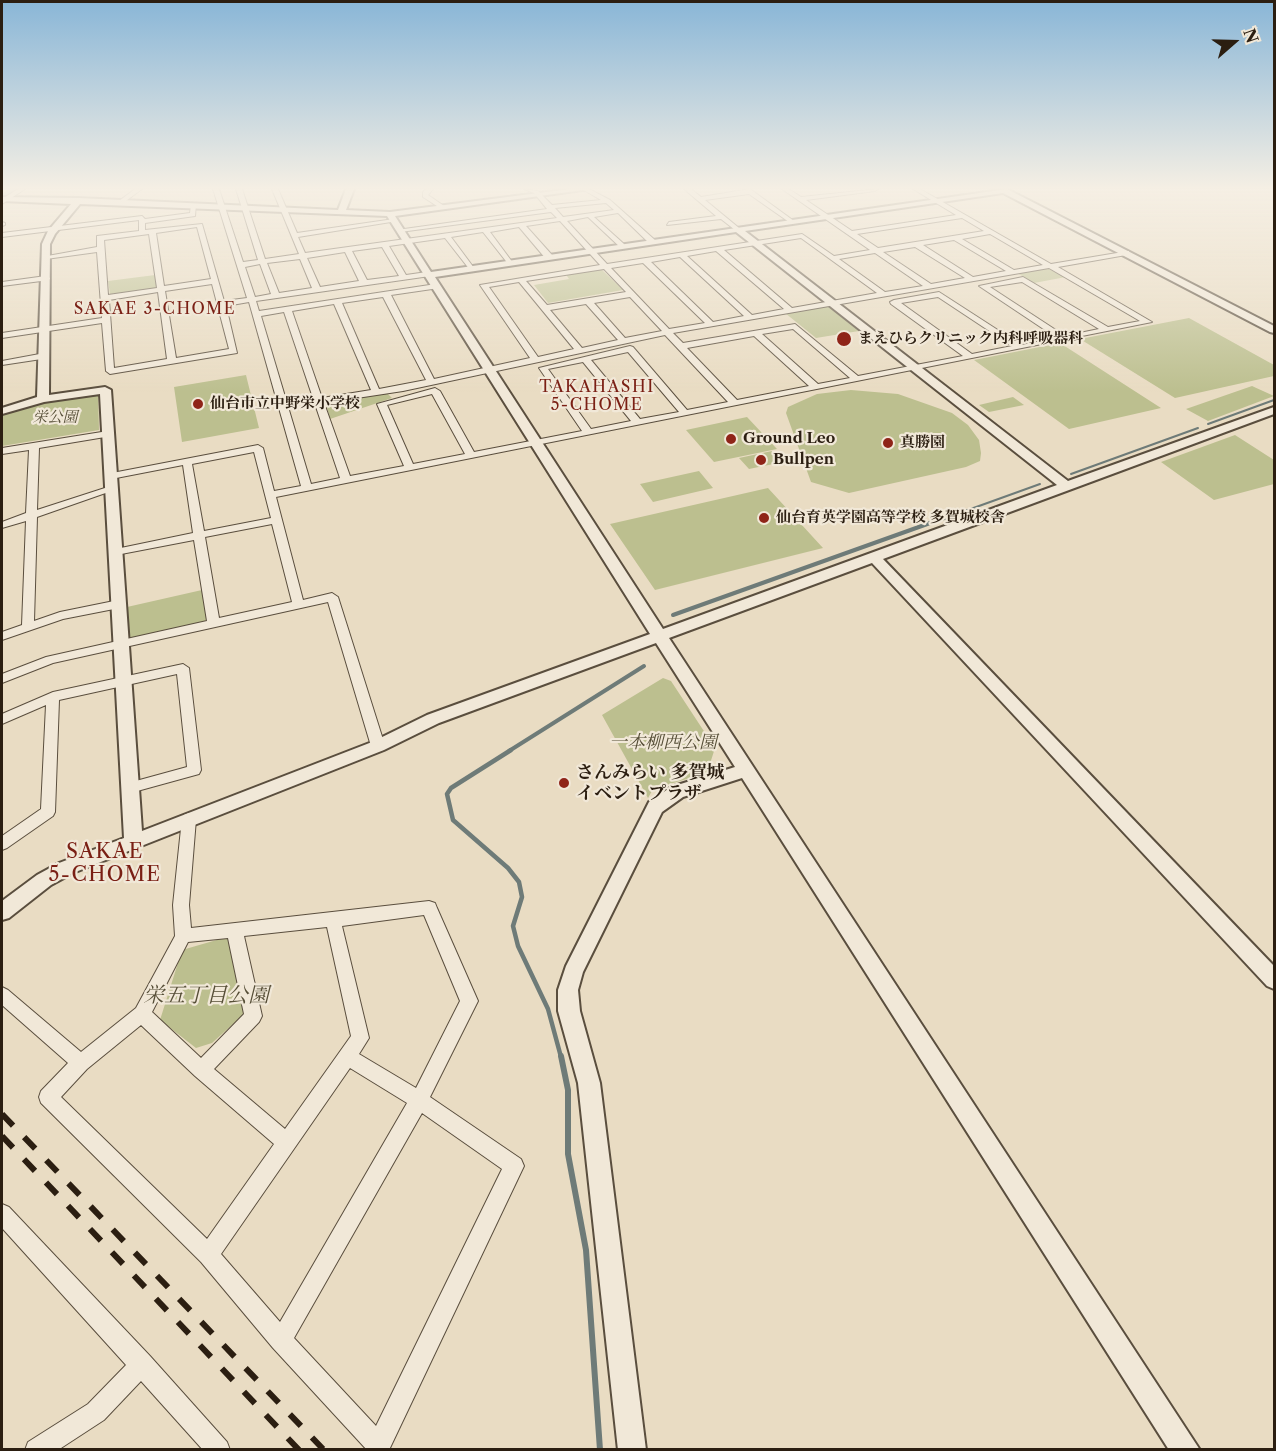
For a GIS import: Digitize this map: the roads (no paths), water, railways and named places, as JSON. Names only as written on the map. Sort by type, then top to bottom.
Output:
[{"type":"street","points":[[43,399],[46,257]]},
{"type":"street","points":[[101,257],[110,371],[234,351],[220,304],[211,257]]},
{"type":"street","points":[[156,257],[172,361]]},
{"type":"street","points":[[237,257],[252,300],[307,488]]},
{"type":"street","points":[[261,257],[276,296]]},
{"type":"street","points":[[240,265],[291,257]]},
{"type":"street","points":[[303,257],[317,290]]},
{"type":"street","points":[[351,257],[364,282]]},
{"type":"street","points":[[392,257],[404,276]]},
{"type":"street","points":[[417,257],[534,443],[1186,1449]]},
{"type":"street","points":[[463,257],[471,268]]},
{"type":"street","points":[[504,257],[509,263]]},
{"type":"street","points":[[220,304],[549,257]]},
{"type":"street","points":[[595,257],[734,403]]},
{"type":"street","points":[[536,359],[484,285],[669,257]]},
{"type":"street","points":[[684,257],[751,318]]},
{"type":"street","points":[[727,257],[791,310]]},
{"type":"street","points":[[773,257],[1065,486]]},
{"type":"street","points":[[833,258],[841,257]]},
{"type":"street","points":[[885,257],[929,286]]},
{"type":"street","points":[[936,257],[971,279]]},
{"type":"street","points":[[986,257],[1012,272]]},
{"type":"street","points":[[271,495],[1148,322],[1034,257]]},
{"type":"street","points":[[318,402],[431,382],[667,332],[1104,257]]},
{"type":"street","points":[[1133,257],[1275,330]]},
{"type":"street","points":[[833,258],[883,294]]},
{"type":"street","points":[[645,260],[711,324]]},
{"type":"street","points":[[2,284],[46,278]]},
{"type":"street","points":[[521,279],[579,350]]},
{"type":"street","points":[[1063,338],[983,286],[1023,279],[1106,330]]},
{"type":"street","points":[[104,298],[215,281]]},
{"type":"street","points":[[255,314],[436,286]]},
{"type":"street","points":[[386,294],[431,382]]},
{"type":"street","points":[[546,308],[631,294]]},
{"type":"street","points":[[970,357],[894,302],[939,294],[1019,347]]},
{"type":"street","points":[[337,301],[376,392]]},
{"type":"street","points":[[588,301],[622,341]]},
{"type":"street","points":[[287,309],[346,481]]},
{"type":"street","points":[[2,336],[105,320]]},
{"type":"street","points":[[682,346],[795,326],[856,379]]},
{"type":"street","points":[[756,333],[815,387]]},
{"type":"street","points":[[588,432],[543,368],[630,349],[685,413]]},
{"type":"street","points":[[2,363],[45,356]]},
{"type":"street","points":[[585,359],[637,422]]},
{"type":"street","points":[[2,411],[43,399],[105,390],[133,840]]},
{"type":"street","points":[[410,468],[382,404],[435,391],[471,456]]},
{"type":"street","points":[[2,912],[55,873],[133,840],[378,746],[433,719],[1275,410]]},
{"type":"street","points":[[2,452],[108,434]]},
{"type":"street","points":[[28,627],[34,446]]},
{"type":"street","points":[[2,525],[111,483],[188,462],[258,448],[298,604]]},
{"type":"street","points":[[188,462],[214,624]]},
{"type":"street","points":[[116,552],[276,520]]},
{"type":"street","points":[[874,557],[1275,980]]},
{"type":"street","points":[[2,679],[50,660],[332,597],[378,746]]},
{"type":"street","points":[[2,636],[60,616],[119,604]]},
{"type":"street","points":[[2,719],[53,698],[183,668],[194,770],[130,788]]},
{"type":"street","points":[[2,844],[48,812],[53,698]]},
{"type":"street","points":[[632,1449],[589,1083],[569,1011],[568,990],[573,972],[655,807],[677,792],[746,770]]},
{"type":"street","points":[[189,819],[181,905],[183,936],[142,1014],[81,1063],[48,1097],[208,1255],[281,1340],[379,1446],[514,1167],[419,1100],[347,1056]]},
{"type":"street","points":[[183,936],[429,908],[469,1001],[419,1100],[281,1340]]},
{"type":"street","points":[[208,1255],[360,1038],[333,920]]},
{"type":"street","points":[[201,1070],[254,1016],[234,929]]},
{"type":"street","points":[[2,995],[81,1063]]},
{"type":"street","points":[[142,1014],[201,1070],[287,1143]]},
{"type":"street","points":[[2,1214],[219,1449]]},
{"type":"street","points":[[36,1449],[96,1412],[142,1364]]},
{"type":"waterway","points":[[1208,424],[1274,400]]},
{"type":"waterway","points":[[1071,474],[1198,428]]},
{"type":"waterway","points":[[954,515],[1040,484]]},
{"type":"waterway","points":[[673,615],[958,513]]},
{"type":"waterway","points":[[509,751],[644,666]]},
{"type":"waterway","points":[[511,750],[451,788],[447,794],[453,820],[508,868],[519,882],[522,897],[513,926],[518,946],[548,1009],[561,1057]]},
{"type":"waterway","points":[[561,1056],[568,1090],[568,1154],[586,1250],[600,1450]]},
{"type":"railway","points":[[2,1114],[324,1450]]},
{"type":"railway","points":[[2,1136],[299,1450]]},
{"type":"place","name":"まえひらクリニック内科呼吸器科","points":[[844,339]]},
{"type":"place","name":"仙台市立中野栄小学校","points":[[198,404]]},
{"type":"place","name":"Ground Leo","points":[[731,439]]},
{"type":"place","name":"真勝園","points":[[888,443]]},
{"type":"place","name":"Bullpen","points":[[761,460]]},
{"type":"place","name":"仙台育英学園高等学校 多賀城校舎","points":[[764,518]]},
{"type":"place","name":"さんみらい 多賀城 イベントプラザ","points":[[564,783]]},
{"type":"district","name":"SAKAE 3-CHOME","points":[[155,309]]},
{"type":"district","name":"TAKAHASHI 5-CHOME","points":[[597,396]]},
{"type":"district","name":"SAKAE 5-CHOME","points":[[105,864]]},
{"type":"park label","name":"栄公園","points":[[55,418]]},
{"type":"park label","name":"一本柳西公園","points":[[663,743]]},
{"type":"park label","name":"栄五丁目公園","points":[[206,996]]}]
